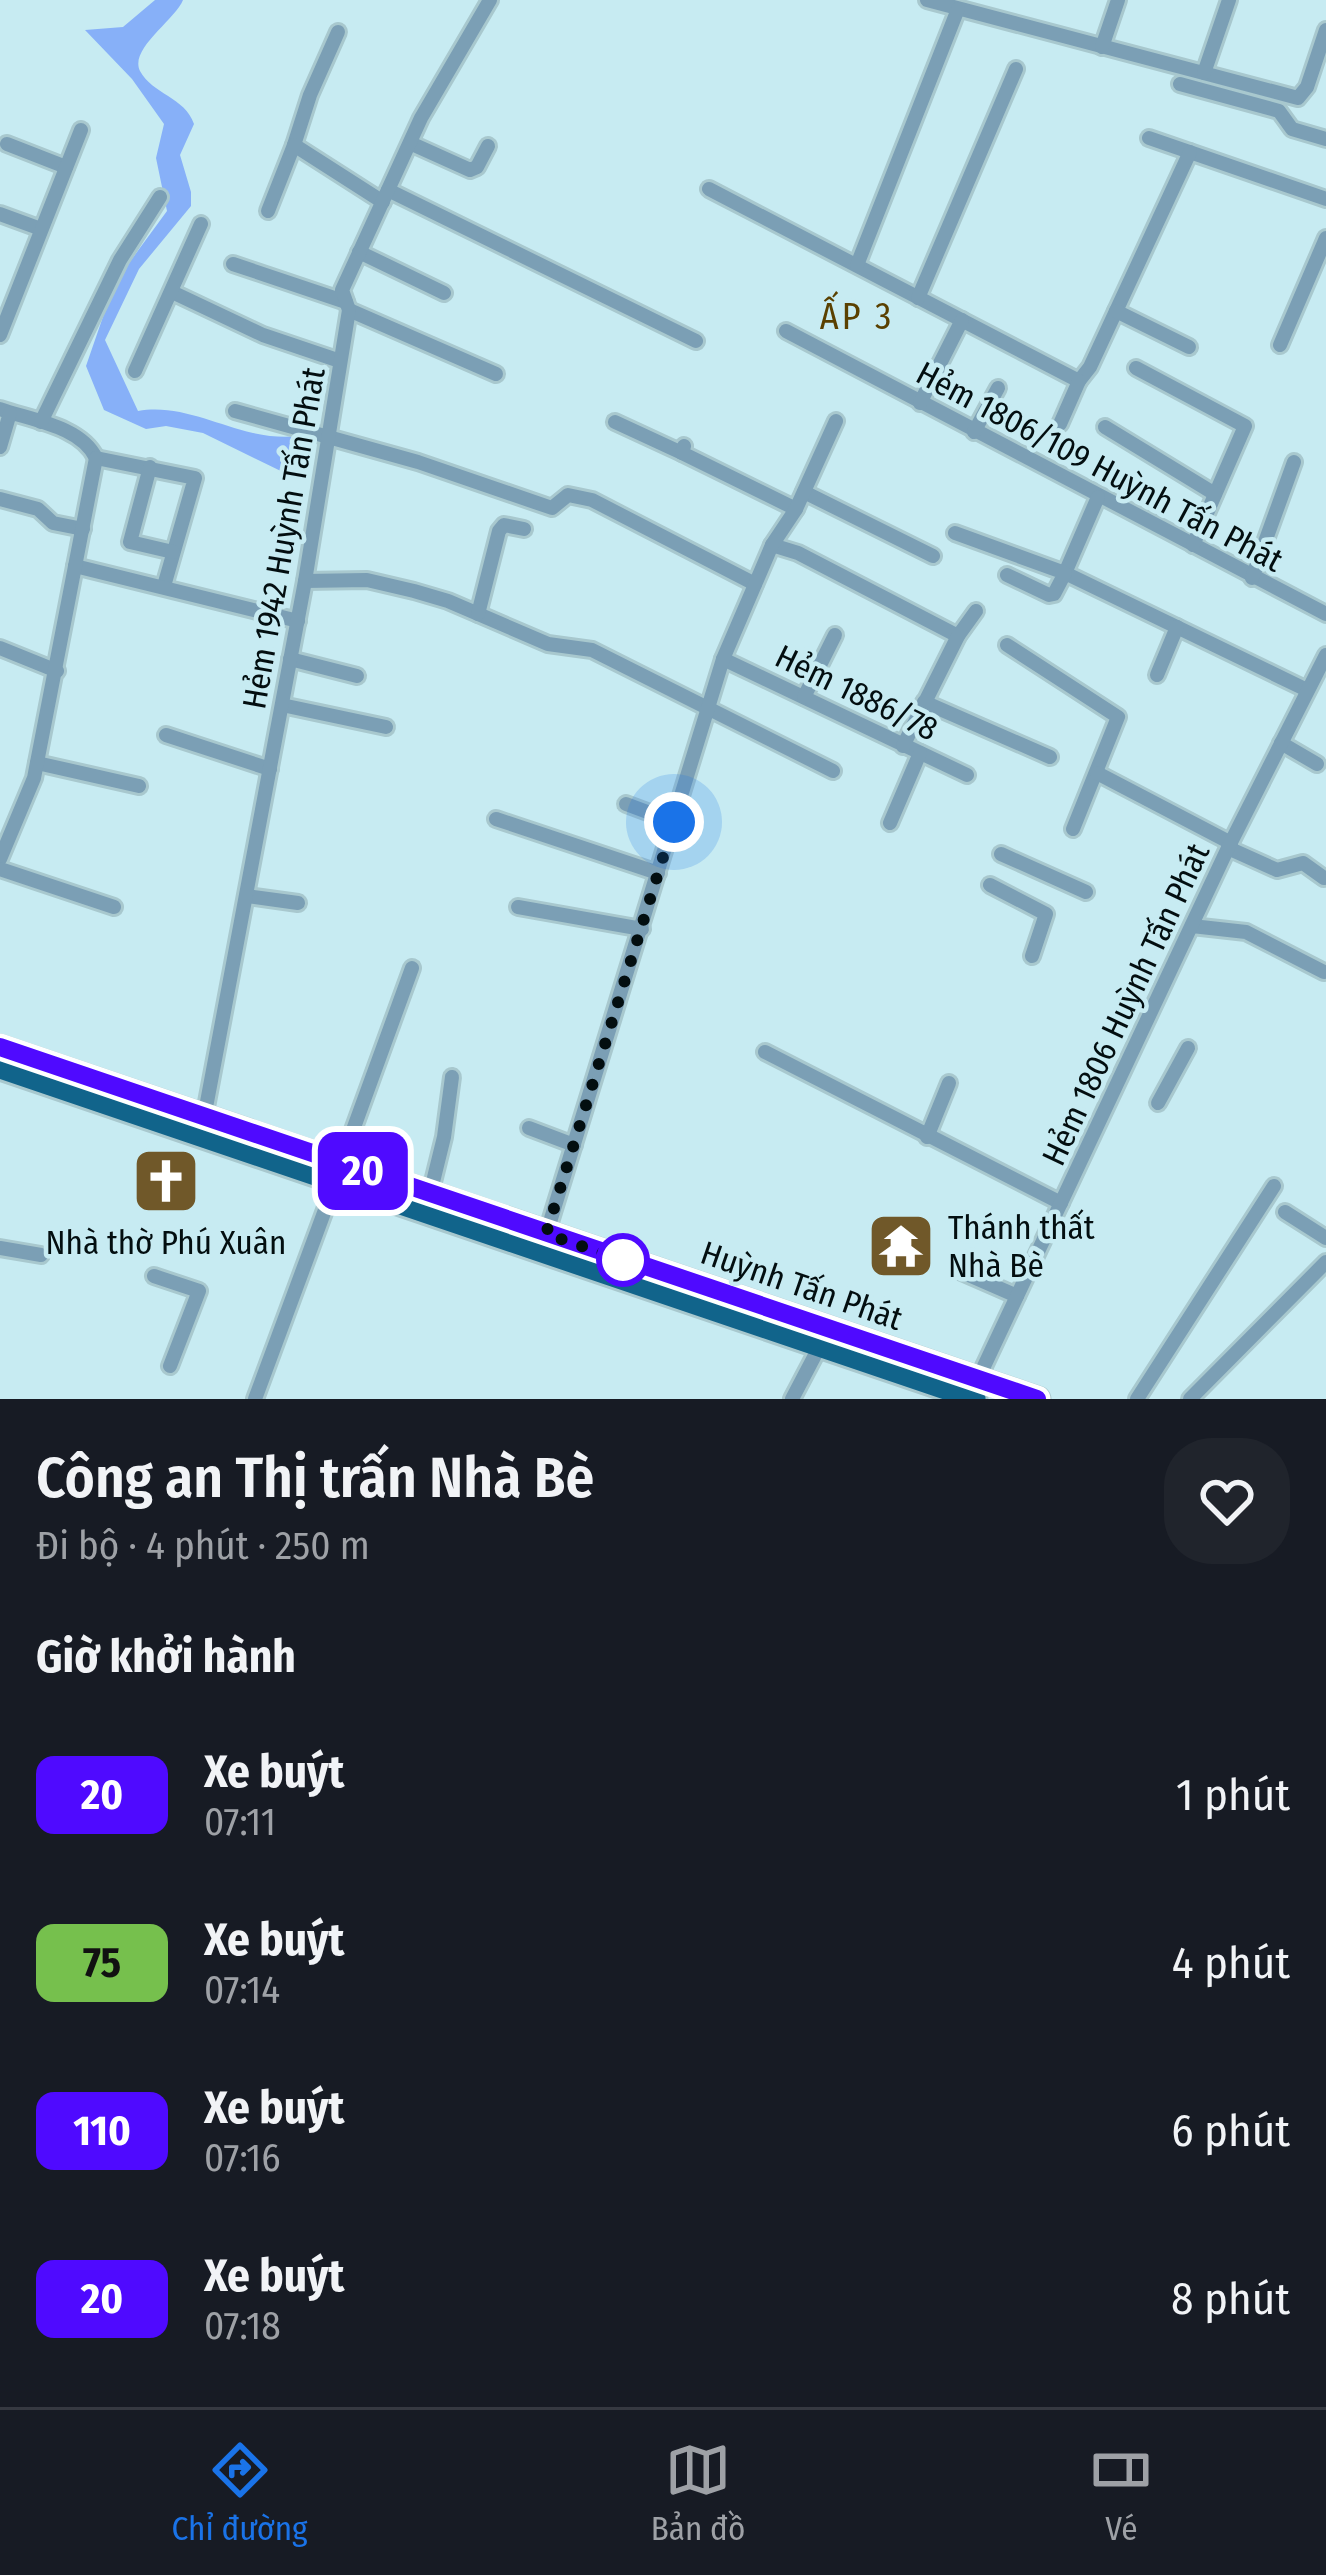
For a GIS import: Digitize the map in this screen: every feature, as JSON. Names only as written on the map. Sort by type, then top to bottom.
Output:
[{"type":"main road","name":"Huỳnh Tấn Phát","points":[[0,1047],[205,1118],[338,1173],[430,1193],[824,1337]]},
{"type":"main road","name":"Huỳnh Tấn Phát","points":[[0,1068],[338,1173],[976,1389],[1038,1399]]},
{"type":"street","name":"Hẻm 1942 Huỳnh Tấn Phát","points":[[205,1118],[305,581],[347,306],[342,290],[410,143],[490,0]]},
{"type":"street","points":[[927,0],[1298,98],[1326,30]]},
{"type":"street","points":[[1102,47],[1118,0]]},
{"type":"street","points":[[1204,73],[1229,0]]},
{"type":"street","points":[[856,265],[958,8]]},
{"type":"street","points":[[268,211],[338,32]]},
{"type":"street","points":[[918,298],[1016,69]]},
{"type":"street","points":[[1180,84],[1279,111],[1292,129],[1326,139]]},
{"type":"street","points":[[0,335],[81,130]]},
{"type":"street","points":[[1149,138],[1326,199]]},
{"type":"street","points":[[410,143],[470,170],[477,167],[488,146]]},
{"type":"street","points":[[7,144],[66,167]]},
{"type":"street","points":[[293,146],[386,196],[696,341]]},
{"type":"street","points":[[1060,424],[1074,380],[1090,368],[1190,152]]},
{"type":"street","points":[[709,189],[1074,380]]},
{"type":"street","points":[[40,422],[120,260],[160,196]]},
{"type":"street","points":[[0,214],[41,229]]},
{"type":"street","points":[[135,371],[201,224]]},
{"type":"street","points":[[1280,345],[1326,238]]},
{"type":"street","points":[[359,253],[444,293]]},
{"type":"street","points":[[233,264],[347,306],[496,374]]},
{"type":"street","points":[[172,292],[263,335],[340,361]]},
{"type":"street","points":[[1116,311],[1189,347]]},
{"type":"street","points":[[920,403],[962,320]]},
{"type":"street","name":"Hẻm 1806/109 Huỳnh Tấn Phát","points":[[786,331],[1326,614]]},
{"type":"street","points":[[1136,368],[1245,426],[1193,545]]},
{"type":"street","points":[[974,432],[998,388]]},
{"type":"street","points":[[0,447],[5,411],[83,441],[96,458],[194,478],[164,586]]},
{"type":"street","points":[[236,411],[418,462],[552,508],[568,495],[592,500],[755,584]]},
{"type":"street","points":[[546,1234],[723,658],[772,545],[796,509],[836,421]]},
{"type":"street","points":[[615,422],[683,449],[796,509]]},
{"type":"street","points":[[1105,427],[1215,494]]},
{"type":"street","points":[[2,849],[37,763],[96,458]]},
{"type":"street","points":[[1252,578],[1294,463]]},
{"type":"street","points":[[150,467],[130,542],[173,552]]},
{"type":"street","points":[[804,492],[933,556]]},
{"type":"street","points":[[1007,574],[1052,595],[1098,497]]},
{"type":"street","points":[[0,499],[38,509],[53,523],[82,529]]},
{"type":"street","points":[[478,614],[499,531],[504,525],[524,529]]},
{"type":"street","points":[[955,533],[1065,573],[1307,690]]},
{"type":"street","points":[[772,545],[958,636]]},
{"type":"street","points":[[75,566],[298,621]]},
{"type":"street","points":[[305,581],[367,580],[431,596],[554,646],[592,650],[833,771]]},
{"type":"street","points":[[903,746],[958,636],[976,611]]},
{"type":"street","points":[[1157,675],[1178,627]]},
{"type":"street","points":[[804,698],[835,635]]},
{"type":"street","points":[[1007,645],[1117,715],[1072,829]]},
{"type":"street","points":[[0,648],[57,671]]},
{"type":"street","name":"Hẻm 1806 Huỳnh Tấn Phát","points":[[976,1389],[1229,846],[1307,690],[1321,676],[1326,655]]},
{"type":"street","name":"Hẻm 1886/78","points":[[723,658],[967,775]]},
{"type":"street","points":[[290,659],[357,676]]},
{"type":"street","points":[[924,702],[1050,757]]},
{"type":"street","points":[[282,704],[386,728]]},
{"type":"street","points":[[166,735],[270,769]]},
{"type":"street","points":[[1281,742],[1317,764]]},
{"type":"street","points":[[890,823],[920,754]]},
{"type":"street","points":[[37,763],[139,786]]},
{"type":"street","points":[[1097,772],[1277,870],[1303,863],[1324,878]]},
{"type":"street","points":[[626,804],[674,822]]},
{"type":"street","points":[[496,819],[658,873]]},
{"type":"street","points":[[1001,854],[1086,892]]},
{"type":"street","points":[[0,869],[114,907]]},
{"type":"street","points":[[990,885],[1046,914],[1032,956]]},
{"type":"street","points":[[247,896],[298,903]]},
{"type":"street","points":[[518,907],[642,929]]},
{"type":"street","points":[[1192,926],[1246,932],[1324,972]]},
{"type":"street","points":[[255,1399],[412,968]]},
{"type":"street","points":[[1159,1103],[1188,1048]]},
{"type":"street","points":[[765,1052],[1061,1203]]},
{"type":"street","points":[[430,1193],[452,1077]]},
{"type":"street","points":[[927,1137],[949,1083]]},
{"type":"street","points":[[529,1128],[574,1145]]},
{"type":"street","points":[[1137,1399],[1274,1186]]},
{"type":"street","points":[[1285,1212],[1326,1238]]},
{"type":"street","points":[[0,1247],[41,1255]]},
{"type":"street","points":[[1190,1399],[1326,1262]]},
{"type":"street","points":[[962,1272],[1017,1296]]},
{"type":"street","points":[[154,1276],[199,1291],[170,1366]]},
{"type":"street","points":[[792,1399],[824,1337]]},
{"type":"water","points":[[155,0],[183,0],[138,62],[145,79],[183,108],[194,124],[180,155],[191,206],[139,269],[105,340],[138,411],[182,413],[268,436],[312,435],[316,441],[298,475],[289,475],[203,433],[166,426],[146,429],[104,410],[86,366],[115,282],[167,211],[156,158],[164,124],[132,79],[85,30],[123,27]]},
{"type":"bus line","name":"20","points":[[0,1047],[1037,1399]]},
{"type":"place","name":"Nhà thờ Phú Xuân","points":[[166,1181]]},
{"type":"place","name":"Thánh thất Nhà Bè","points":[[901,1246]]},
{"type":"district","name":"ẤP 3","points":[[857,316]]},
{"type":"route","points":[[623,1260],[546,1234],[674,822]]}]
